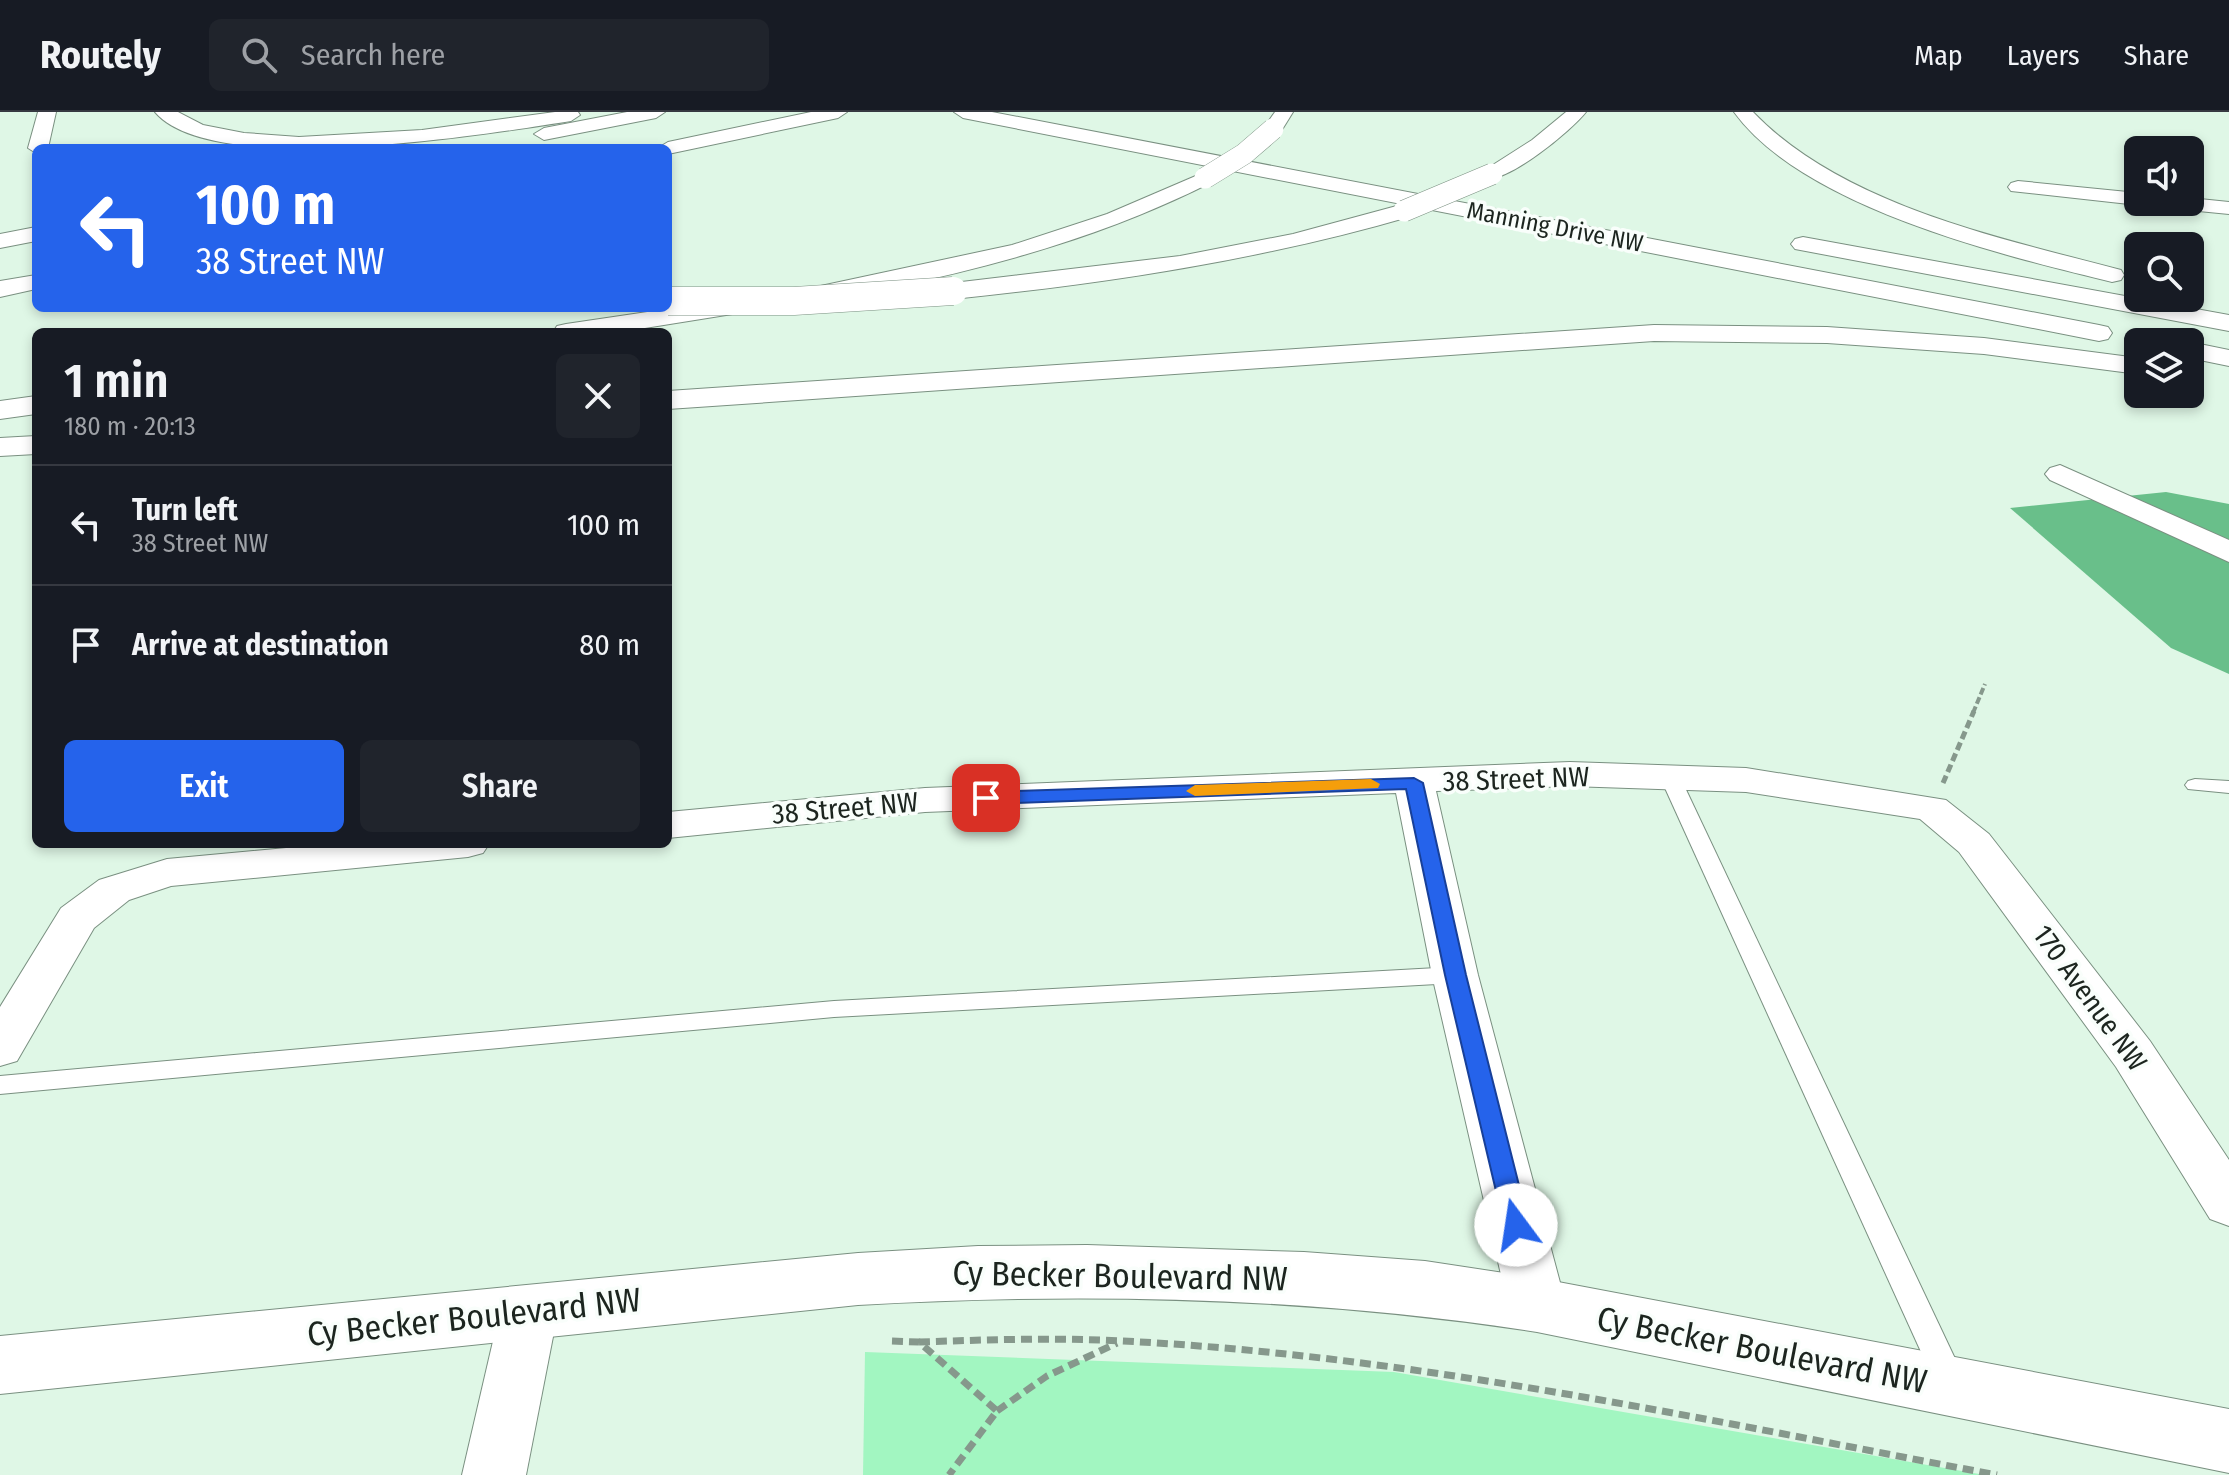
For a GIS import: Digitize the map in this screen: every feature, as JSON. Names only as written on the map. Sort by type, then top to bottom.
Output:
[{"type":"main road","points":[[39,144],[47,112]]},
{"type":"main road","points":[[164,112],[180,123],[216,135],[308,142],[419,136],[579,114]]},
{"type":"main road","points":[[493,144],[656,112]]},
{"type":"main road","points":[[672,147],[838,112]]},
{"type":"main road","name":"Manning Drive NW","points":[[963,112],[2116,336]]},
{"type":"main road","points":[[672,301],[794,301],[953,291],[1130,271],[1247,251],[1404,211],[1497,182],[1577,112]]},
{"type":"main road","points":[[1743,112],[1754,127],[1785,153],[1871,197],[2004,245],[2124,277]]},
{"type":"main road","points":[[418,144],[579,114]]},
{"type":"main road","points":[[593,328],[819,294],[987,258],[1096,225],[1140,209],[1205,178],[1244,154],[1279,120]]},
{"type":"main road","points":[[1225,138],[1287,149]]},
{"type":"main road","name":"Manning Drive NW","points":[[1425,175],[1497,182]]},
{"type":"main road","points":[[0,222],[32,216]]},
{"type":"main road","points":[[0,241],[32,235]]},
{"type":"main road","points":[[1780,240],[2229,323]]},
{"type":"main road","points":[[0,289],[32,283]]},
{"type":"main road","points":[[2204,297],[2229,302]]},
{"type":"main road","points":[[672,400],[1579,336],[1669,333],[1827,335],[1909,340],[2049,353],[2124,364]]},
{"type":"main road","points":[[2204,353],[2229,358]]},
{"type":"main road","points":[[2204,376],[2229,380]]},
{"type":"main road","points":[[0,410],[32,406]]},
{"type":"main road","points":[[0,447],[32,445]]},
{"type":"main road","name":"Cy Becker Boulevard NW","points":[[0,1365],[907,1275],[1087,1271],[1304,1278],[1425,1288],[1537,1305],[2229,1441]]},
{"type":"street","points":[[2018,187],[2124,198]]},
{"type":"street","points":[[2204,206],[2229,208]]},
{"type":"street","points":[[2060,474],[2229,552]]},
{"type":"street","name":"38 Street NW","points":[[672,825],[925,800],[1414,783],[1570,774],[1746,780],[1932,809]]},
{"type":"street","points":[[1414,783],[1455,975],[1537,1305]]},
{"type":"street","name":"170 Avenue NW","points":[[1932,809],[1984,855],[2133,1054],[2229,1204]]},
{"type":"street","points":[[0,1048],[77,918],[114,890],[167,873],[426,848]]},
{"type":"street","points":[[494,1475],[529,1311]]},
{"type":"lane","points":[[1670,777],[1953,1388]]},
{"type":"lane","points":[[2195,785],[2229,787]]},
{"type":"lane","points":[[0,1085],[834,1009],[1455,975]]},
{"type":"path","points":[[1932,809],[1985,684]]},
{"type":"path","points":[[892,1341],[1120,1341],[1336,1361],[1672,1414],[1997,1475]]},
{"type":"path","points":[[949,1475],[997,1411],[1047,1376],[1120,1341]]},
{"type":"path","points":[[919,1342],[997,1411]]},
{"type":"green space","points":[[2166,492],[2229,504],[2229,674],[2171,648],[2010,508]]},
{"type":"green space","points":[[865,1352],[1394,1372],[1985,1475],[863,1475]]},
{"type":"slow traffic","points":[[1195,791],[1371,784]]},
{"type":"route","points":[[986,798],[1414,783],[1455,975],[1516,1225]]}]
